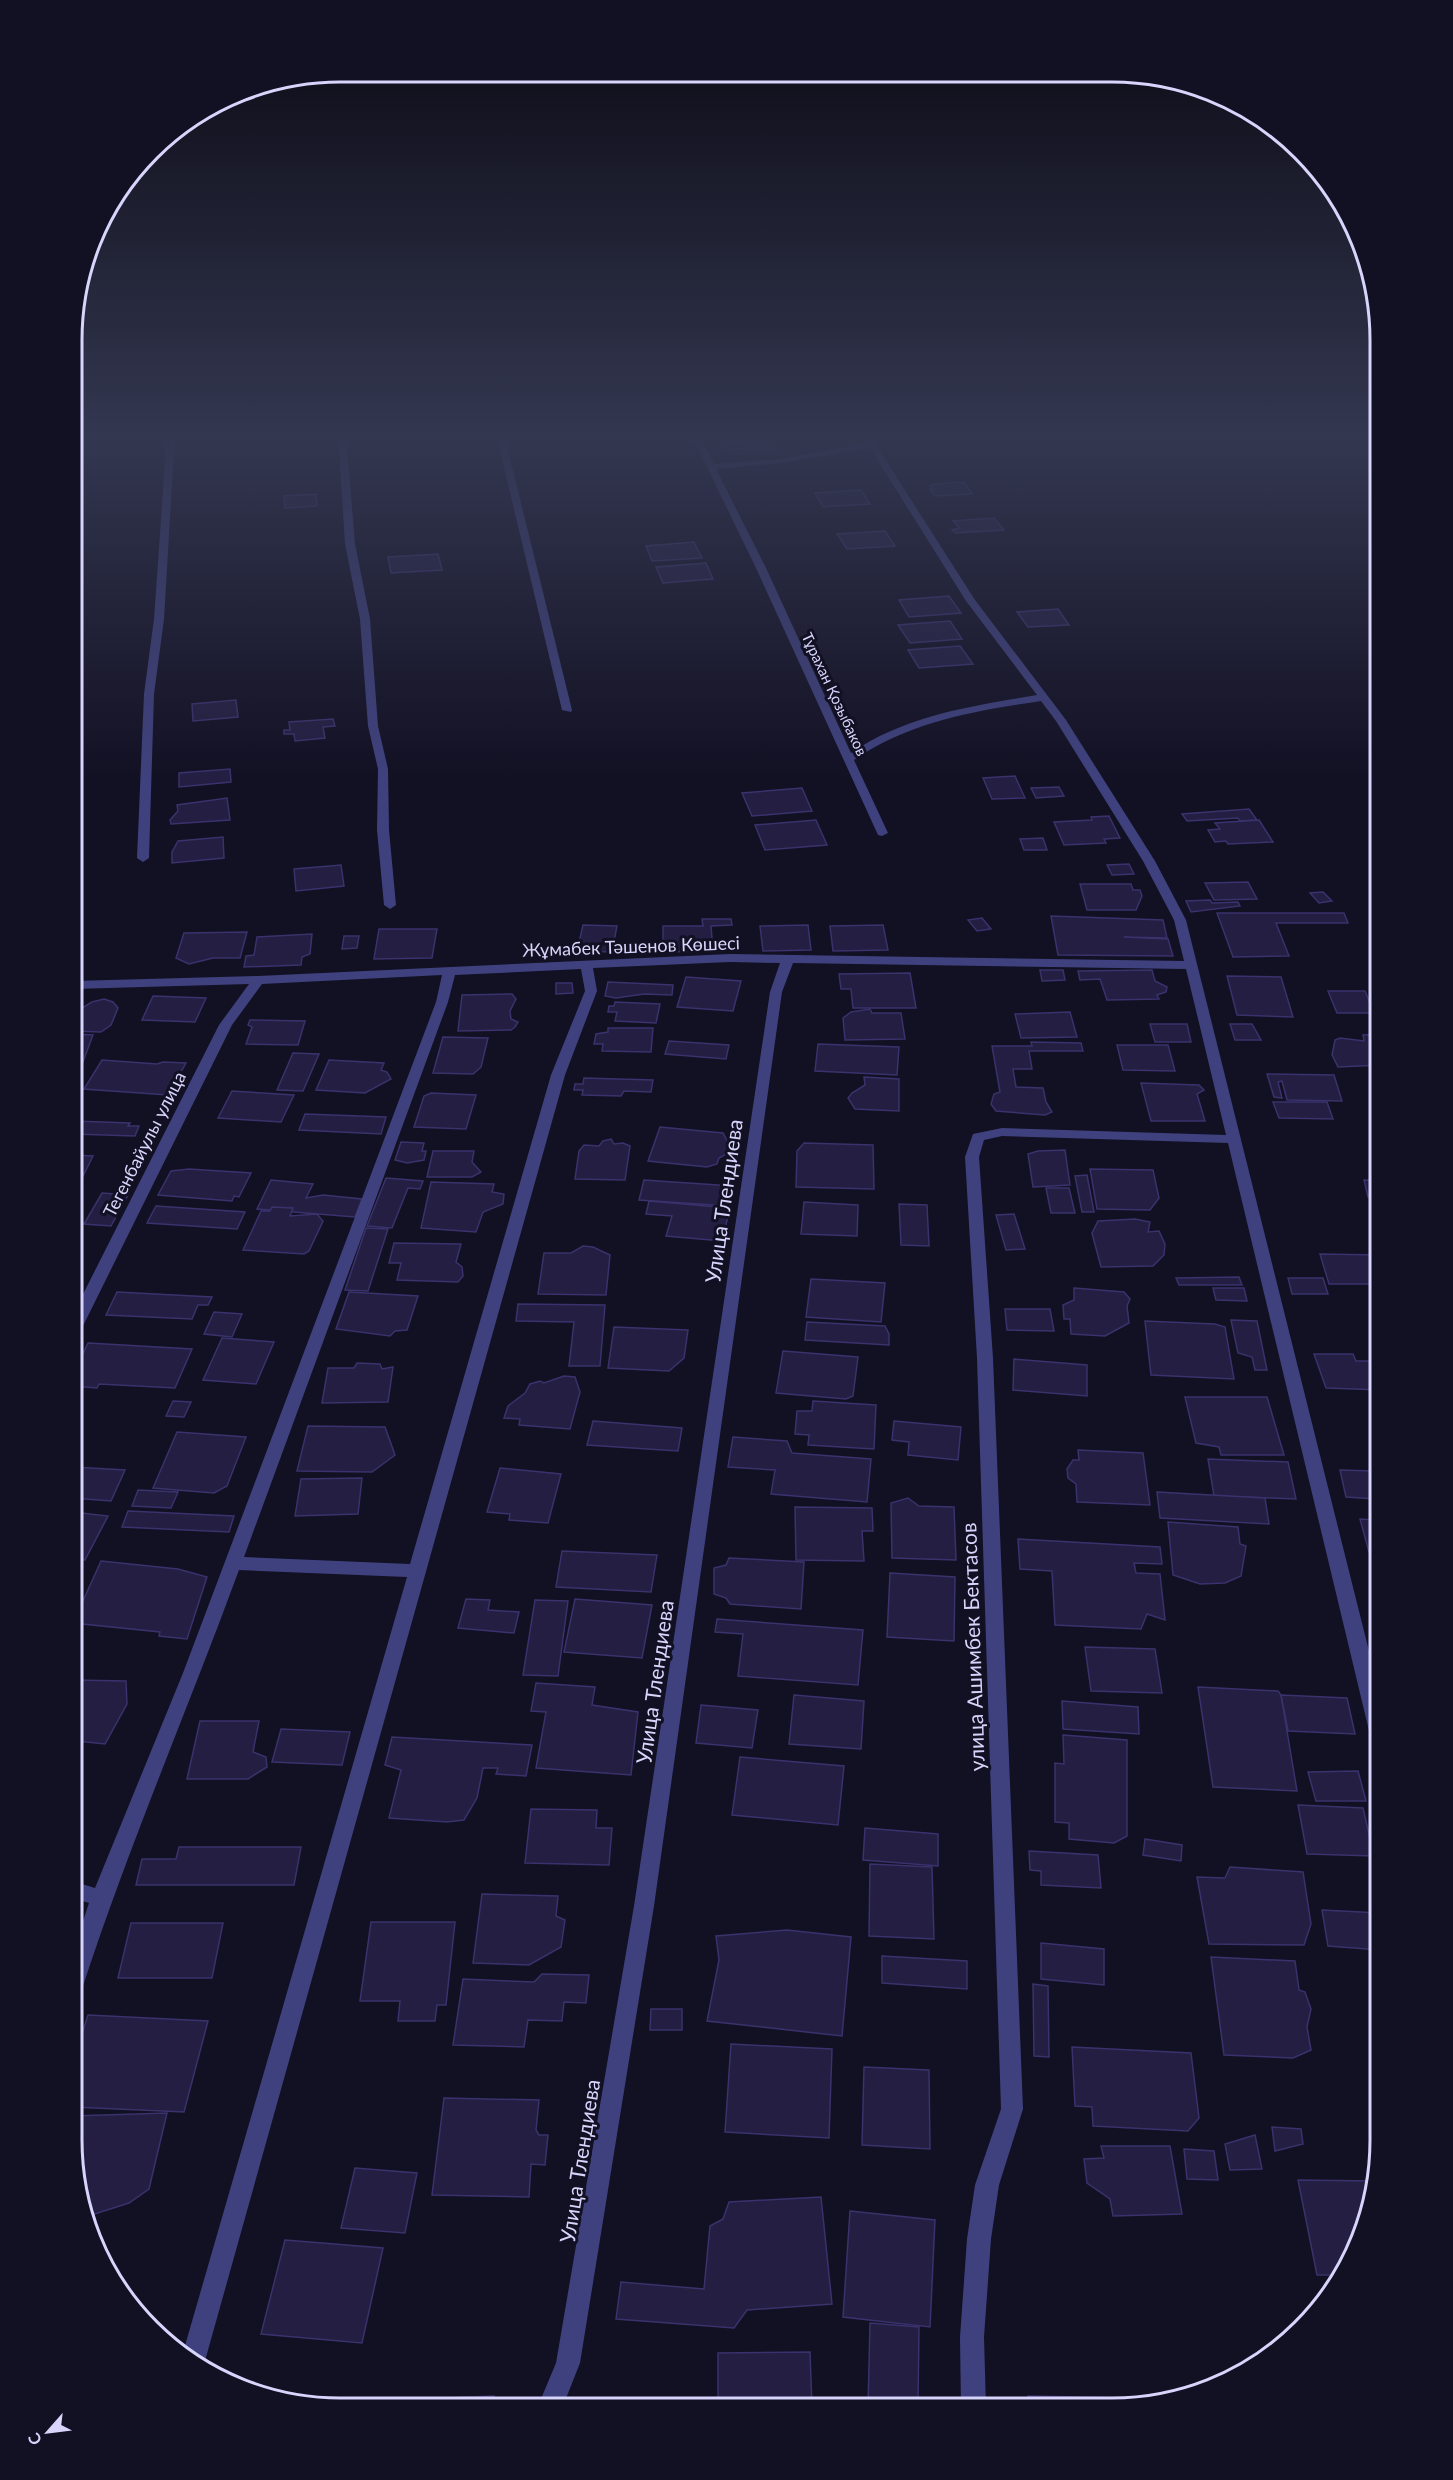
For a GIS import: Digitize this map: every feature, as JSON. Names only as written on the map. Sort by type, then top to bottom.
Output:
[{"type":"street","points":[[142,858],[149,694],[159,619],[163,550]]},
{"type":"street","points":[[351,550],[365,619],[366,666],[373,726],[383,769],[383,830],[390,905]]},
{"type":"street","points":[[528,550],[567,710]]},
{"type":"street","name":"Тұрахан Қозыбаков","points":[[751,550],[882,833]]},
{"type":"street","points":[[939,550],[971,601],[1044,697],[1149,861],[1180,920],[1370,1694]]},
{"type":"street","points":[[849,759],[867,745],[890,733],[965,711],[1044,697]]},
{"type":"street","name":"Жұмабек Тәшенов Көшесі","points":[[82,985],[258,980],[730,958],[787,961],[1191,965]]},
{"type":"street","name":"Улица Тлендиева","points":[[554,2398],[568,2363],[644,1906],[776,992],[787,961]]},
{"type":"street","points":[[196,2353],[558,1075],[591,991],[586,964]]},
{"type":"street","points":[[82,1956],[101,1899],[232,1563],[442,1002],[449,972]]},
{"type":"street","name":"Тегенбайулы улица","points":[[82,1312],[226,1026],[258,980]]},
{"type":"street","name":"улица Ашимбек Бектасов","points":[[974,2398],[972,2337],[979,2239],[987,2185],[1012,2109],[985,1358],[972,1157],[978,1137],[1002,1132],[1233,1139]]},
{"type":"street","points":[[232,1563],[418,1571]]},
{"type":"street","points":[[82,1892],[101,1899]]},
{"type":"building","points":[[647,550],[698,550],[702,558],[652,561]]},
{"type":"building","points":[[438,554],[442,570],[391,573],[388,557]]},
{"type":"building","points":[[706,563],[713,579],[663,583],[656,567]]},
{"type":"building","points":[[949,596],[961,613],[909,617],[899,600]]},
{"type":"building","points":[[1058,609],[1069,625],[1028,627],[1017,612]]},
{"type":"building","points":[[950,621],[962,639],[910,643],[898,625]]},
{"type":"building","points":[[960,646],[973,664],[919,668],[908,650]]},
{"type":"building","points":[[236,700],[238,717],[193,721],[192,704]]},
{"type":"building","points":[[333,719],[335,726],[323,727],[325,738],[295,741],[294,734],[284,734],[284,730],[290,730],[289,722]]},
{"type":"building","points":[[230,769],[231,782],[179,787],[179,773]]},
{"type":"building","points":[[1015,776],[1025,798],[992,799],[983,778]]},
{"type":"building","points":[[1059,787],[1064,796],[1036,798],[1031,788]]},
{"type":"building","points":[[802,788],[812,811],[752,816],[742,793]]},
{"type":"building","points":[[227,798],[230,820],[171,824],[170,820],[178,811],[177,805]]},
{"type":"building","points":[[1249,809],[1257,820],[1240,821],[1238,818],[1187,821],[1182,814]]},
{"type":"building","points":[[1109,816],[1120,838],[1104,839],[1106,843],[1064,845],[1054,822],[1092,820],[1091,817]]},
{"type":"building","points":[[816,820],[827,845],[765,850],[755,825]]},
{"type":"building","points":[[1259,820],[1273,842],[1228,844],[1226,841],[1215,842],[1208,830],[1220,829],[1215,823]]},
{"type":"building","points":[[223,837],[224,858],[172,863],[172,852],[178,841]]},
{"type":"building","points":[[1043,838],[1047,850],[1024,850],[1020,839]]},
{"type":"building","points":[[1129,864],[1134,874],[1112,875],[1107,865]]},
{"type":"building","points":[[341,865],[344,886],[296,891],[294,869]]},
{"type":"building","points":[[1248,882],[1257,899],[1214,900],[1205,883]]},
{"type":"building","points":[[1080,884],[1131,884],[1133,890],[1140,890],[1142,896],[1136,910],[1087,910]]},
{"type":"building","points":[[1323,892],[1332,901],[1319,903],[1310,893]]},
{"type":"building","points":[[1210,900],[1212,903],[1238,902],[1240,906],[1191,912],[1186,901]]},
{"type":"building","points":[[1217,913],[1344,913],[1348,923],[1276,923],[1289,956],[1233,957]]},
{"type":"building","points":[[1051,916],[1163,920],[1167,938],[1124,937],[1168,939],[1173,956],[1058,955]]},
{"type":"building","points":[[982,918],[991,929],[977,931],[968,920]]},
{"type":"building","points":[[702,919],[731,919],[732,925],[711,926],[713,951],[663,952],[663,926],[703,926]]},
{"type":"building","points":[[583,925],[617,926],[612,952],[577,951]]},
{"type":"building","points":[[808,925],[811,950],[763,951],[760,926]]},
{"type":"building","points":[[883,925],[888,950],[833,951],[830,926]]},
{"type":"building","points":[[379,929],[437,929],[432,958],[374,959]]},
{"type":"building","points":[[247,932],[240,958],[213,958],[189,964],[176,958],[184,933]]},
{"type":"building","points":[[312,934],[310,954],[302,957],[301,965],[244,967],[246,956],[254,955],[257,937]]},
{"type":"building","points":[[344,936],[359,936],[357,948],[342,949]]},
{"type":"building","points":[[1040,970],[1063,970],[1065,980],[1042,981]]},
{"type":"building","points":[[1152,970],[1155,981],[1167,987],[1166,992],[1157,995],[1159,999],[1107,1000],[1100,979],[1080,980],[1078,971]]},
{"type":"building","points":[[910,973],[916,1008],[853,1008],[851,989],[841,989],[839,974]]},
{"type":"building","points":[[1227,976],[1281,977],[1293,1017],[1237,1015]]},
{"type":"building","points":[[686,977],[741,981],[733,1011],[677,1007]]},
{"type":"building","points":[[608,982],[673,985],[672,995],[644,994],[616,998],[605,996]]},
{"type":"building","points":[[556,983],[572,983],[573,993],[556,994]]},
{"type":"building","points":[[1328,991],[1365,991],[1370,1003],[1370,1013],[1337,1013]]},
{"type":"building","points":[[512,994],[516,999],[510,1011],[511,1019],[518,1022],[511,1030],[458,1031],[462,995]]},
{"type":"building","points":[[153,996],[206,998],[195,1022],[142,1020]]},
{"type":"building","points":[[104,999],[113,1002],[118,1008],[111,1025],[101,1032],[82,1031],[82,1008]]},
{"type":"building","points":[[615,1002],[660,1004],[656,1023],[615,1021],[617,1012],[608,1012],[609,1006],[614,1006]]},
{"type":"building","points":[[870,1009],[872,1013],[901,1013],[905,1039],[845,1040],[843,1018],[851,1012]]},
{"type":"building","points":[[1070,1012],[1077,1037],[1021,1038],[1015,1014]]},
{"type":"building","points":[[250,1020],[305,1021],[298,1045],[246,1044],[252,1027],[248,1025]]},
{"type":"building","points":[[1150,1024],[1187,1024],[1191,1042],[1155,1042]]},
{"type":"building","points":[[1230,1024],[1252,1024],[1261,1040],[1235,1040]]},
{"type":"building","points":[[608,1028],[653,1028],[651,1052],[602,1051],[603,1044],[594,1044],[596,1034],[608,1032]]},
{"type":"building","points":[[82,1034],[93,1035],[82,1064]]},
{"type":"building","points":[[1363,1035],[1370,1035],[1370,1066],[1338,1067],[1332,1055],[1335,1040],[1340,1038],[1364,1041]]},
{"type":"building","points":[[443,1037],[488,1038],[481,1067],[473,1074],[433,1073]]},
{"type":"building","points":[[669,1041],[729,1045],[726,1059],[665,1054]]},
{"type":"building","points":[[1031,1042],[1081,1043],[1083,1051],[1029,1051],[1032,1069],[1013,1069],[1016,1087],[1043,1088],[1046,1102],[1052,1112],[1045,1115],[996,1111],[991,1104],[994,1094],[1000,1092],[992,1046],[1032,1046]]},
{"type":"building","points":[[818,1044],[899,1047],[897,1075],[815,1071]]},
{"type":"building","points":[[1117,1045],[1168,1045],[1175,1071],[1123,1070]]},
{"type":"building","points":[[293,1053],[319,1054],[303,1091],[277,1090]]},
{"type":"building","points":[[102,1060],[157,1064],[186,1063],[168,1095],[84,1089]]},
{"type":"building","points":[[329,1060],[384,1063],[381,1070],[387,1072],[391,1079],[365,1093],[316,1090]]},
{"type":"building","points":[[1267,1074],[1334,1075],[1342,1101],[1287,1100],[1282,1081],[1278,1082],[1282,1098],[1274,1097]]},
{"type":"building","points":[[864,1077],[899,1079],[899,1111],[855,1109],[848,1098],[865,1085]]},
{"type":"building","points":[[584,1078],[653,1080],[651,1092],[624,1091],[621,1096],[582,1095],[583,1090],[574,1090],[575,1084],[583,1084]]},
{"type":"building","points":[[1141,1083],[1199,1085],[1204,1090],[1197,1094],[1205,1121],[1151,1121]]},
{"type":"building","points":[[232,1091],[294,1095],[281,1122],[218,1118]]},
{"type":"building","points":[[431,1093],[476,1095],[466,1129],[414,1127],[424,1096]]},
{"type":"building","points":[[1273,1102],[1327,1102],[1333,1119],[1279,1118]]},
{"type":"building","points":[[305,1114],[386,1117],[381,1134],[299,1130]]},
{"type":"building","points":[[82,1121],[130,1123],[128,1126],[139,1126],[135,1136],[82,1134]]},
{"type":"building","points":[[660,1127],[723,1133],[730,1146],[728,1153],[719,1158],[717,1164],[707,1167],[648,1161]]},
{"type":"building","points":[[611,1139],[614,1144],[623,1143],[630,1146],[625,1180],[575,1179],[579,1151],[584,1145],[599,1146],[603,1141]]},
{"type":"building","points":[[401,1142],[424,1143],[422,1151],[426,1151],[424,1160],[407,1163],[395,1160]]},
{"type":"building","points":[[804,1143],[873,1145],[874,1189],[796,1187],[797,1151]]},
{"type":"building","points":[[1065,1150],[1070,1185],[1033,1187],[1028,1154],[1038,1151]]},
{"type":"building","points":[[433,1151],[474,1151],[472,1162],[481,1172],[472,1177],[427,1177]]},
{"type":"building","points":[[82,1155],[93,1156],[82,1178]]},
{"type":"building","points":[[189,1169],[251,1173],[239,1197],[234,1196],[232,1201],[158,1195],[171,1171]]},
{"type":"building","points":[[1090,1169],[1153,1170],[1159,1198],[1150,1210],[1097,1209]]},
{"type":"building","points":[[1087,1175],[1094,1212],[1082,1212],[1075,1176]]},
{"type":"building","points":[[386,1178],[423,1181],[420,1189],[408,1188],[392,1228],[367,1226]]},
{"type":"building","points":[[271,1180],[313,1184],[306,1198],[323,1195],[362,1199],[355,1217],[257,1209]]},
{"type":"building","points":[[644,1180],[732,1186],[728,1206],[639,1200]]},
{"type":"building","points":[[1364,1180],[1370,1180],[1370,1197],[1368,1197]]},
{"type":"building","points":[[431,1182],[494,1184],[492,1192],[504,1194],[503,1204],[483,1212],[476,1232],[421,1228]]},
{"type":"building","points":[[1046,1188],[1069,1188],[1075,1213],[1051,1213]]},
{"type":"building","points":[[102,1193],[128,1195],[111,1226],[84,1224]]},
{"type":"building","points":[[649,1201],[730,1208],[722,1241],[666,1236],[672,1216],[646,1214]]},
{"type":"building","points":[[804,1202],[858,1205],[857,1236],[801,1234]]},
{"type":"building","points":[[899,1204],[927,1205],[929,1246],[901,1245]]},
{"type":"building","points":[[156,1206],[245,1212],[237,1229],[147,1223]]},
{"type":"building","points":[[272,1207],[293,1208],[290,1216],[317,1214],[323,1221],[309,1251],[304,1254],[243,1250],[261,1211],[270,1211]]},
{"type":"building","points":[[1014,1214],[1025,1249],[1006,1250],[996,1215]]},
{"type":"building","points":[[1135,1219],[1150,1222],[1148,1232],[1159,1231],[1165,1244],[1164,1255],[1153,1266],[1101,1267],[1092,1233],[1098,1221]]},
{"type":"building","points":[[366,1228],[388,1229],[368,1291],[345,1290]]},
{"type":"building","points":[[394,1243],[461,1244],[456,1262],[462,1267],[463,1276],[458,1282],[397,1280],[401,1263],[389,1263]]},
{"type":"building","points":[[583,1246],[593,1247],[610,1255],[606,1295],[538,1294],[544,1253],[571,1253]]},
{"type":"building","points":[[1320,1254],[1370,1255],[1370,1284],[1329,1284]]},
{"type":"building","points":[[1239,1277],[1242,1285],[1179,1285],[1176,1278]]},
{"type":"building","points":[[1288,1278],[1323,1278],[1328,1294],[1292,1294]]},
{"type":"building","points":[[811,1279],[885,1283],[881,1322],[806,1317]]},
{"type":"building","points":[[1074,1288],[1124,1292],[1130,1299],[1127,1306],[1129,1323],[1105,1336],[1071,1334],[1070,1319],[1064,1319],[1063,1305],[1074,1300]]},
{"type":"building","points":[[1213,1288],[1244,1288],[1247,1301],[1216,1300]]},
{"type":"building","points":[[117,1292],[212,1297],[208,1305],[198,1305],[192,1319],[106,1315]]},
{"type":"building","points":[[349,1292],[418,1296],[407,1330],[395,1331],[390,1336],[336,1329]]},
{"type":"building","points":[[518,1304],[605,1305],[600,1366],[569,1366],[574,1322],[516,1321]]},
{"type":"building","points":[[1005,1309],[1050,1309],[1054,1331],[1007,1330]]},
{"type":"building","points":[[214,1312],[242,1314],[232,1337],[204,1334]]},
{"type":"building","points":[[1231,1320],[1257,1321],[1267,1370],[1255,1370],[1252,1357],[1238,1353]]},
{"type":"building","points":[[1145,1321],[1215,1324],[1225,1327],[1234,1379],[1151,1375]]},
{"type":"building","points":[[807,1322],[885,1326],[889,1334],[889,1345],[805,1340]]},
{"type":"building","points":[[614,1327],[688,1330],[684,1358],[669,1371],[608,1368]]},
{"type":"building","points":[[222,1338],[274,1342],[256,1384],[203,1380]]},
{"type":"building","points":[[88,1343],[192,1349],[175,1388],[99,1384],[97,1388],[82,1387],[82,1356]]},
{"type":"building","points":[[783,1351],[858,1357],[853,1396],[846,1399],[776,1393]]},
{"type":"building","points":[[1314,1354],[1353,1354],[1356,1361],[1370,1361],[1370,1390],[1326,1388]]},
{"type":"building","points":[[1014,1359],[1087,1365],[1087,1396],[1013,1390]]},
{"type":"building","points":[[357,1363],[380,1364],[382,1369],[393,1367],[388,1402],[322,1403],[328,1368],[354,1368]]},
{"type":"building","points":[[564,1376],[575,1377],[580,1392],[570,1429],[519,1425],[520,1419],[504,1418],[508,1406],[525,1393],[530,1384],[540,1381],[544,1383]]},
{"type":"building","points":[[1185,1397],[1267,1397],[1284,1455],[1221,1455],[1219,1447],[1196,1443]]},
{"type":"building","points":[[173,1401],[191,1402],[184,1417],[166,1416]]},
{"type":"building","points":[[813,1401],[876,1405],[874,1449],[808,1445],[809,1435],[795,1434],[797,1411],[812,1411]]},
{"type":"building","points":[[593,1421],[682,1428],[678,1451],[587,1445]]},
{"type":"building","points":[[894,1421],[961,1427],[958,1460],[908,1455],[909,1442],[892,1440]]},
{"type":"building","points":[[308,1426],[385,1427],[395,1455],[372,1472],[297,1471]]},
{"type":"building","points":[[177,1432],[246,1437],[227,1486],[214,1493],[153,1488]]},
{"type":"building","points":[[733,1437],[787,1441],[792,1453],[871,1459],[867,1502],[771,1494],[775,1470],[728,1467]]},
{"type":"building","points":[[1078,1450],[1143,1453],[1150,1505],[1077,1502],[1076,1484],[1068,1478],[1067,1469],[1073,1460],[1079,1460]]},
{"type":"building","points":[[1208,1459],[1288,1462],[1296,1499],[1214,1496]]},
{"type":"building","points":[[82,1468],[125,1470],[111,1501],[82,1499]]},
{"type":"building","points":[[500,1468],[561,1474],[548,1523],[509,1520],[510,1514],[487,1512]]},
{"type":"building","points":[[1340,1470],[1370,1471],[1370,1499],[1346,1497]]},
{"type":"building","points":[[362,1478],[358,1514],[295,1516],[301,1479]]},
{"type":"building","points":[[138,1490],[178,1492],[171,1508],[132,1506]]},
{"type":"building","points":[[1157,1492],[1265,1498],[1269,1524],[1160,1518]]},
{"type":"building","points":[[908,1498],[919,1506],[954,1507],[956,1560],[892,1558],[891,1503]]},
{"type":"building","points":[[795,1507],[872,1508],[873,1531],[862,1531],[864,1561],[796,1560]]},
{"type":"building","points":[[128,1511],[234,1516],[229,1532],[122,1527]]},
{"type":"building","points":[[82,1513],[108,1516],[85,1560],[82,1560]]},
{"type":"building","points":[[1360,1519],[1370,1520],[1370,1552],[1369,1552]]},
{"type":"building","points":[[1168,1522],[1238,1527],[1240,1544],[1246,1546],[1241,1576],[1225,1583],[1200,1584],[1173,1575]]},
{"type":"building","points":[[1018,1539],[1160,1547],[1162,1564],[1134,1563],[1136,1573],[1160,1574],[1165,1620],[1147,1614],[1141,1629],[1055,1625],[1052,1571],[1020,1569]]},
{"type":"building","points":[[562,1551],[657,1555],[651,1592],[556,1587]]},
{"type":"building","points":[[729,1558],[804,1562],[801,1609],[730,1604],[726,1598],[714,1594],[714,1568],[726,1565]]},
{"type":"building","points":[[101,1561],[178,1569],[207,1577],[187,1639],[159,1636],[160,1632],[82,1624],[82,1603]]},
{"type":"building","points":[[890,1573],[955,1577],[954,1641],[887,1637]]},
{"type":"building","points":[[466,1599],[490,1600],[488,1610],[519,1612],[514,1633],[458,1628]]},
{"type":"building","points":[[575,1599],[652,1605],[642,1658],[564,1652]]},
{"type":"building","points":[[535,1600],[568,1601],[558,1676],[523,1675]]},
{"type":"building","points":[[717,1619],[863,1630],[858,1685],[738,1676],[743,1634],[715,1632]]},
{"type":"building","points":[[1085,1647],[1155,1649],[1162,1693],[1091,1691]]},
{"type":"building","points":[[82,1680],[126,1681],[127,1704],[105,1744],[82,1742]]},
{"type":"building","points":[[536,1683],[595,1687],[592,1705],[638,1712],[631,1775],[536,1768],[546,1712],[531,1711]]},
{"type":"building","points":[[1198,1687],[1278,1691],[1281,1695],[1297,1791],[1213,1787]]},
{"type":"building","points":[[794,1695],[864,1701],[861,1749],[789,1744]]},
{"type":"building","points":[[1281,1695],[1347,1698],[1355,1734],[1288,1731]]},
{"type":"building","points":[[1062,1701],[1138,1707],[1139,1734],[1063,1729]]},
{"type":"building","points":[[701,1705],[758,1710],[752,1748],[696,1743]]},
{"type":"building","points":[[200,1721],[259,1721],[253,1752],[266,1757],[267,1767],[248,1779],[187,1779]]},
{"type":"building","points":[[281,1729],[350,1732],[342,1765],[272,1762]]},
{"type":"building","points":[[1063,1735],[1127,1740],[1127,1836],[1114,1843],[1069,1839],[1069,1823],[1055,1822],[1055,1763],[1064,1764]]},
{"type":"building","points":[[392,1737],[532,1745],[526,1776],[496,1774],[498,1768],[483,1768],[477,1798],[464,1820],[447,1822],[389,1818],[401,1770],[385,1765]]},
{"type":"building","points":[[740,1757],[844,1766],[838,1825],[732,1815]]},
{"type":"building","points":[[1358,1771],[1366,1801],[1316,1801],[1308,1772]]},
{"type":"building","points":[[1298,1805],[1363,1808],[1370,1839],[1370,1856],[1307,1854]]},
{"type":"building","points":[[531,1809],[597,1810],[596,1828],[612,1828],[609,1865],[525,1863]]},
{"type":"building","points":[[865,1828],[938,1834],[938,1866],[863,1860]]},
{"type":"building","points":[[1145,1839],[1182,1845],[1181,1861],[1143,1855]]},
{"type":"building","points":[[179,1847],[301,1847],[294,1885],[136,1885],[142,1859],[176,1859]]},
{"type":"building","points":[[1029,1851],[1098,1855],[1101,1888],[1041,1885],[1041,1871],[1030,1870]]},
{"type":"building","points":[[870,1864],[932,1867],[934,1939],[869,1936]]},
{"type":"building","points":[[1230,1867],[1303,1872],[1311,1924],[1304,1945],[1209,1944],[1197,1877],[1225,1878]]},
{"type":"building","points":[[482,1894],[558,1896],[556,1916],[565,1920],[561,1947],[529,1965],[473,1963]]},
{"type":"building","points":[[1322,1910],[1370,1912],[1370,1949],[1328,1946]]},
{"type":"building","points":[[371,1922],[455,1922],[446,2005],[437,2005],[435,2021],[398,2021],[400,2001],[360,2001]]},
{"type":"building","points":[[131,1923],[223,1923],[212,1978],[118,1978]]},
{"type":"building","points":[[787,1930],[851,1937],[842,2036],[707,2021],[719,1960],[716,1936]]},
{"type":"building","points":[[1041,1943],[1104,1949],[1104,1985],[1041,1979]]},
{"type":"building","points":[[882,1956],[967,1961],[967,1989],[882,1983]]},
{"type":"building","points":[[1211,1957],[1295,1961],[1299,1990],[1305,1992],[1311,2009],[1307,2027],[1311,2050],[1293,2058],[1224,2055]]},
{"type":"building","points":[[542,1974],[589,1975],[586,2003],[564,2002],[562,2021],[528,2020],[524,2047],[453,2045],[463,1979],[534,1982]]},
{"type":"building","points":[[1033,1984],[1048,1986],[1049,2057],[1034,2056]]},
{"type":"building","points":[[651,2009],[682,2009],[682,2030],[650,2030]]},
{"type":"building","points":[[88,2015],[208,2021],[184,2112],[82,2107],[82,2034]]},
{"type":"building","points":[[731,2044],[832,2049],[829,2138],[725,2132]]},
{"type":"building","points":[[1072,2047],[1191,2053],[1199,2118],[1188,2131],[1093,2126],[1092,2107],[1075,2106]]},
{"type":"building","points":[[864,2067],[929,2070],[930,2149],[862,2145]]},
{"type":"building","points":[[444,2098],[539,2100],[536,2130],[539,2135],[548,2135],[545,2165],[531,2164],[529,2197],[432,2195]]},
{"type":"building","points":[[167,2113],[149,2189],[129,2203],[93,2214],[87,2190],[83,2157],[82,2116]]},
{"type":"building","points":[[1272,2127],[1301,2129],[1303,2144],[1275,2151]]},
{"type":"building","points":[[1255,2135],[1262,2169],[1230,2170],[1225,2144]]},
{"type":"building","points":[[1101,2146],[1170,2146],[1182,2214],[1113,2216],[1110,2199],[1087,2183],[1084,2159],[1104,2158]]},
{"type":"building","points":[[1184,2149],[1214,2151],[1218,2180],[1187,2179]]},
{"type":"building","points":[[355,2168],[417,2173],[405,2233],[341,2228]]},
{"type":"building","points":[[1298,2180],[1367,2181],[1357,2223],[1344,2254],[1332,2275],[1317,2275]]},
{"type":"building","points":[[821,2197],[832,2304],[747,2310],[734,2328],[616,2319],[621,2282],[704,2289],[710,2226],[723,2219],[729,2202]]},
{"type":"building","points":[[850,2211],[935,2220],[930,2327],[843,2317]]},
{"type":"building","points":[[285,2240],[383,2248],[362,2343],[261,2334]]},
{"type":"building","points":[[870,2323],[919,2327],[918,2398],[868,2398]]},
{"type":"building","points":[[810,2352],[812,2398],[718,2398],[718,2353]]},
{"type":"building","points":[[494,2396],[494,2398],[444,2398]]},
{"type":"building","points":[[1028,2396],[1118,2398],[1113,2398],[1028,2398]]}]
